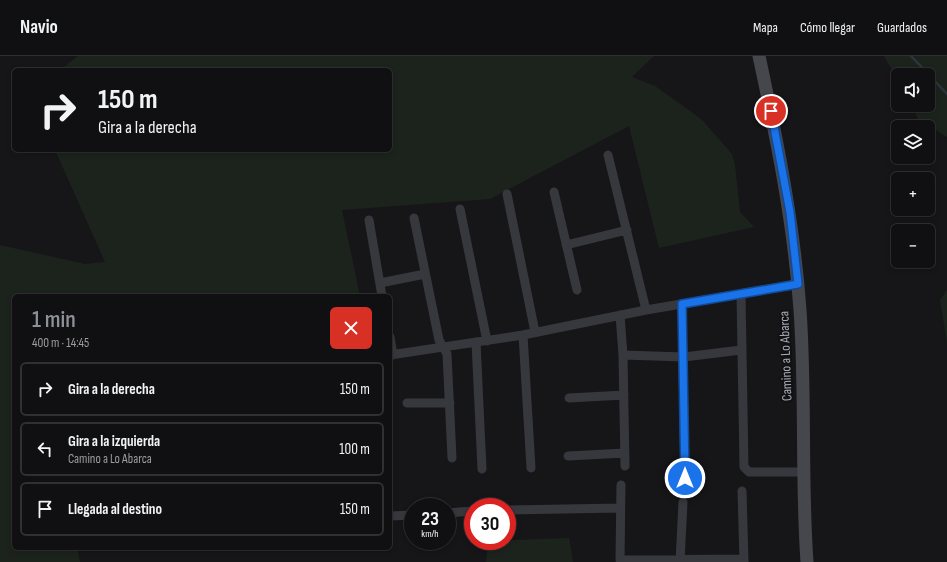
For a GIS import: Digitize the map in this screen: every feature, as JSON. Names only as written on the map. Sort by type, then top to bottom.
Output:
[{"type":"main road","name":"Camino a Lo Abarca","points":[[759,56],[785,182],[798,284],[802,350],[803,472],[807,562]]},
{"type":"street","points":[[608,155],[646,310]]},
{"type":"street","points":[[554,192],[577,290]]},
{"type":"street","points":[[507,194],[535,332]]},
{"type":"street","points":[[460,209],[487,341]]},
{"type":"street","points":[[414,218],[439,340],[446,354],[452,458]]},
{"type":"street","points":[[369,220],[382,294]]},
{"type":"street","points":[[566,245],[627,230]]},
{"type":"street","points":[[380,283],[425,274]]},
{"type":"street","points":[[392,355],[523,335],[646,310],[798,284]]},
{"type":"street","points":[[741,294],[744,468],[749,472],[803,472]]},
{"type":"street","points":[[682,304],[685,478]]},
{"type":"street","points":[[620,315],[623,355],[625,466]]},
{"type":"street","points":[[523,335],[531,468]]},
{"type":"street","points":[[476,342],[482,469]]},
{"type":"street","points":[[623,355],[684,357],[741,350]]},
{"type":"street","points":[[569,398],[624,395]]},
{"type":"street","points":[[407,403],[450,403]]},
{"type":"street","points":[[568,456],[625,453]]},
{"type":"street","points":[[621,485],[620,560],[744,560],[742,491]]},
{"type":"street","points":[[680,561],[683,502]]},
{"type":"street","points":[[516,510],[620,508]]},
{"type":"street","points":[[392,516],[404,515]]},
{"type":"shaded area","points":[[78,56],[654,56],[632,77],[655,86],[693,113],[703,121],[732,154],[735,165],[740,212],[754,227],[659,248],[629,126],[490,199],[342,210],[360,294],[12,294],[12,550],[77,550],[80,562],[0,562],[0,245],[85,264],[105,262],[56,152],[392,152],[392,68],[63,68]]},
{"type":"shaded area","points":[[884,56],[947,56],[947,137],[935,130],[935,120],[920,120],[914,112],[935,112],[935,68],[891,68]]},
{"type":"shaded area","points":[[947,290],[947,342],[940,300]]},
{"type":"shaded area","points":[[569,538],[573,562],[486,562],[487,550],[516,550],[516,540]]},
{"type":"waterway","points":[[911,56],[947,94]]},
{"type":"route","points":[[685,478],[682,304],[798,284],[790,212],[771,111]]}]
